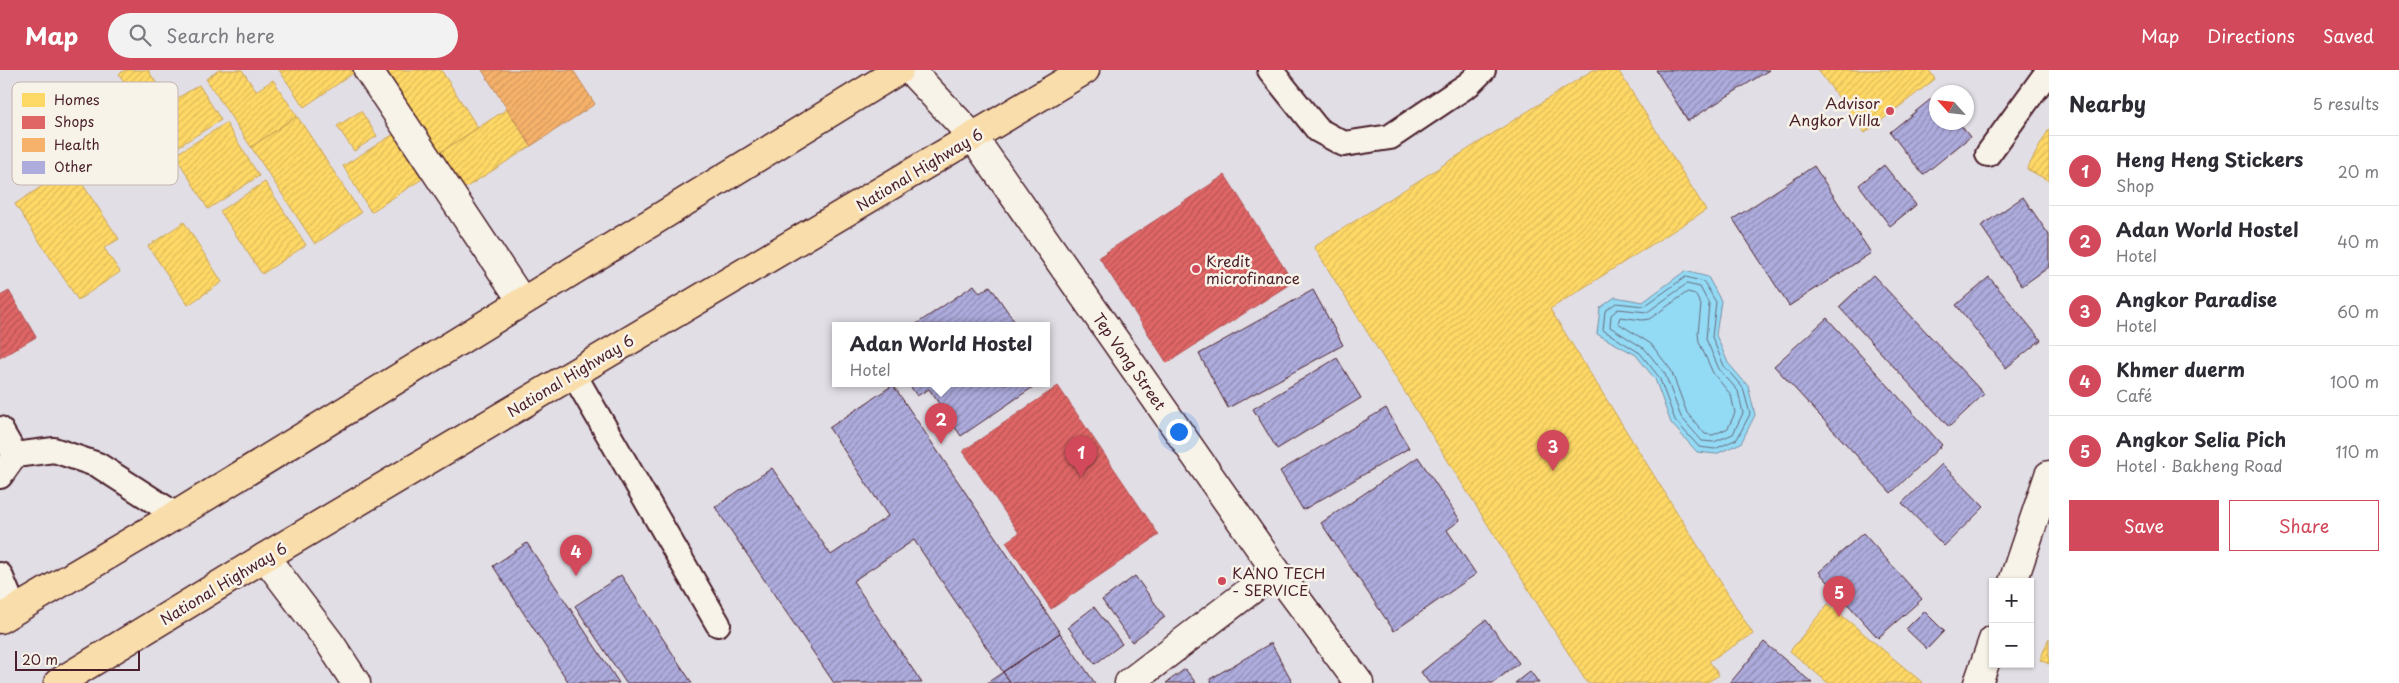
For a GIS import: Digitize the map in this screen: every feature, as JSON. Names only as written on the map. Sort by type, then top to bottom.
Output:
[{"type":"main road","points":[[8,615],[176,516],[522,300],[899,70]]},
{"type":"main road","name":"National Highway 6","points":[[58,683],[573,373],[1085,70]]},
{"type":"street","points":[[368,70],[522,300]]},
{"type":"street","name":"Tep Vong Street","points":[[910,70],[973,137],[1276,571],[1360,683]]},
{"type":"street","points":[[2013,578],[2049,475]]},
{"type":"street","points":[[266,557],[330,643],[356,683]]},
{"type":"street","points":[[1129,683],[1276,571]]},
{"type":"street","points":[[1978,683],[1989,651]]},
{"type":"lane","points":[[1270,70],[1318,130],[1344,144],[1390,137],[1469,84],[1483,70]]},
{"type":"lane","points":[[1988,154],[2049,70]]},
{"type":"lane","points":[[573,373],[718,624]]},
{"type":"lane","points":[[0,429],[15,455]]},
{"type":"lane","points":[[0,476],[15,455],[54,450],[98,465],[176,516]]},
{"type":"lane","points":[[0,574],[8,615]]},
{"type":"water","points":[[1685,271],[1708,277],[1721,301],[1716,335],[1728,363],[1748,386],[1755,415],[1741,443],[1716,454],[1697,452],[1671,423],[1655,379],[1636,355],[1597,334],[1600,308],[1615,297],[1643,302]]},
{"type":"building: Homes","points":[[125,70],[148,70],[156,82],[124,82],[119,74]]},
{"type":"building: Homes","points":[[219,70],[242,70],[256,91],[273,80],[297,116],[251,147],[206,79]]},
{"type":"building: Homes","points":[[279,70],[354,70],[355,72],[304,107]]},
{"type":"building: Homes","points":[[387,70],[441,70],[478,128],[439,153]]},
{"type":"building: Homes","points":[[1593,70],[1618,70],[1706,210],[1550,309],[1753,634],[1709,661],[1719,675],[1706,683],[1587,683],[1314,247]]},
{"type":"building: Homes","points":[[1818,70],[1929,70],[1935,79],[1865,133]]},
{"type":"building: Homes","points":[[199,85],[221,120],[178,147],[178,98]]},
{"type":"building: Homes","points":[[507,109],[531,146],[462,190],[439,153]]},
{"type":"building: Homes","points":[[361,111],[377,136],[354,151],[337,126]]},
{"type":"building: Homes","points":[[297,116],[361,213],[315,244],[251,147]]},
{"type":"building: Homes","points":[[226,123],[259,176],[208,209],[178,160],[178,153]]},
{"type":"building: Homes","points":[[2049,129],[2049,181],[2027,169]]},
{"type":"building: Homes","points":[[394,134],[422,179],[371,212],[343,166]]},
{"type":"building: Homes","points":[[265,182],[306,245],[262,274],[220,211]]},
{"type":"building: Homes","points":[[44,185],[83,185],[119,239],[104,248],[120,272],[78,300],[15,204]]},
{"type":"building: Homes","points":[[184,222],[222,282],[188,305],[148,246]]},
{"type":"building: Homes","points":[[1828,604],[1923,683],[1828,683],[1790,651]]},
{"type":"building: Homes","points":[[2049,638],[2049,664],[2040,660]]},
{"type":"building: Shops","name":"Kredit microfinance","points":[[1225,175],[1293,282],[1167,363],[1099,257]]},
{"type":"building: Shops","points":[[9,291],[36,337],[0,358],[0,296]]},
{"type":"building: Shops","points":[[1058,386],[1159,535],[1051,609],[1006,542],[1019,533],[963,451]]},
{"type":"building: Health","points":[[482,70],[573,70],[595,104],[531,146]]},
{"type":"building: Other","points":[[1656,70],[1769,70],[1688,121]]},
{"type":"building: Other","points":[[1929,101],[1929,130],[1964,130],[1970,137],[1923,175],[1890,132]]},
{"type":"building: Other","points":[[1884,165],[1916,205],[1890,226],[1859,185]]},
{"type":"building: Other","points":[[1814,166],[1871,253],[1789,306],[1733,219]]},
{"type":"building: Other","points":[[2023,197],[2049,235],[2049,267],[2022,286],[1981,226]]},
{"type":"building: Other","points":[[1873,275],[1984,394],[1949,427],[1839,307]]},
{"type":"building: Other","points":[[1989,277],[2041,340],[2006,368],[1956,305]]},
{"type":"building: Other","points":[[974,285],[980,293],[990,286],[1015,322],[919,322]]},
{"type":"building: Other","points":[[1313,290],[1343,345],[1228,408],[1199,354]]},
{"type":"building: Other","points":[[1827,318],[1942,445],[1891,493],[1774,366]]},
{"type":"building: Other","points":[[1337,358],[1361,398],[1277,449],[1253,409]]},
{"type":"building: Other","points":[[890,387],[894,387],[1060,633],[1003,672],[914,540],[853,581],[922,683],[834,683],[715,507],[772,468],[831,555],[888,516],[829,428]]},
{"type":"building: Other","points":[[911,387],[1033,387],[961,436],[929,389],[917,396]]},
{"type":"building: Other","points":[[1386,408],[1409,448],[1303,510],[1280,471]]},
{"type":"building: Other","points":[[1418,457],[1460,520],[1447,530],[1476,574],[1394,631],[1321,523]]},
{"type":"building: Other","points":[[1942,464],[1984,507],[1944,546],[1902,503]]},
{"type":"building: Other","points":[[1863,533],[1922,599],[1878,638],[1819,572]]},
{"type":"building: Other","points":[[527,543],[619,683],[569,683],[493,566]]},
{"type":"building: Other","points":[[621,575],[692,683],[626,683],[575,606]]},
{"type":"building: Other","points":[[1135,576],[1165,617],[1132,642],[1102,600]]},
{"type":"building: Other","points":[[1094,607],[1122,644],[1095,664],[1068,627]]},
{"type":"building: Other","points":[[1924,611],[1944,631],[1927,649],[1906,629]]},
{"type":"building: Other","points":[[1486,620],[1519,663],[1493,683],[1429,683],[1421,672]]},
{"type":"building: Other","points":[[1060,633],[1095,683],[1011,683],[1003,672]]},
{"type":"building: Other","points":[[1764,642],[1812,683],[1730,683]]},
{"type":"building: Other","points":[[1271,643],[1292,681],[1289,683],[1212,683],[1210,679]]},
{"type":"building: Other","points":[[1185,669],[1196,683],[1166,683]]},
{"type":"building: Other","points":[[1530,671],[1539,683],[1515,683]]},
{"type":"building: Other","points":[[1003,672],[1011,683],[987,683]]},
{"type":"place","name":"Advisor Angkor Villa","points":[[1890,111]]},
{"type":"place","name":"Kredit microfinance","points":[[1196,269]]},
{"type":"place","name":"Adan World Hostel","points":[[941,444]]},
{"type":"place","name":"Angkor Paradise","points":[[1553,471]]},
{"type":"place","name":"Heng Heng Stickers","points":[[1081,477]]},
{"type":"place","name":"Khmer duerm","points":[[576,576]]},
{"type":"place","name":"KANO TECH - SERVICE","points":[[1222,581]]},
{"type":"place","name":"Angkor Selia Pich","points":[[1839,617]]}]
